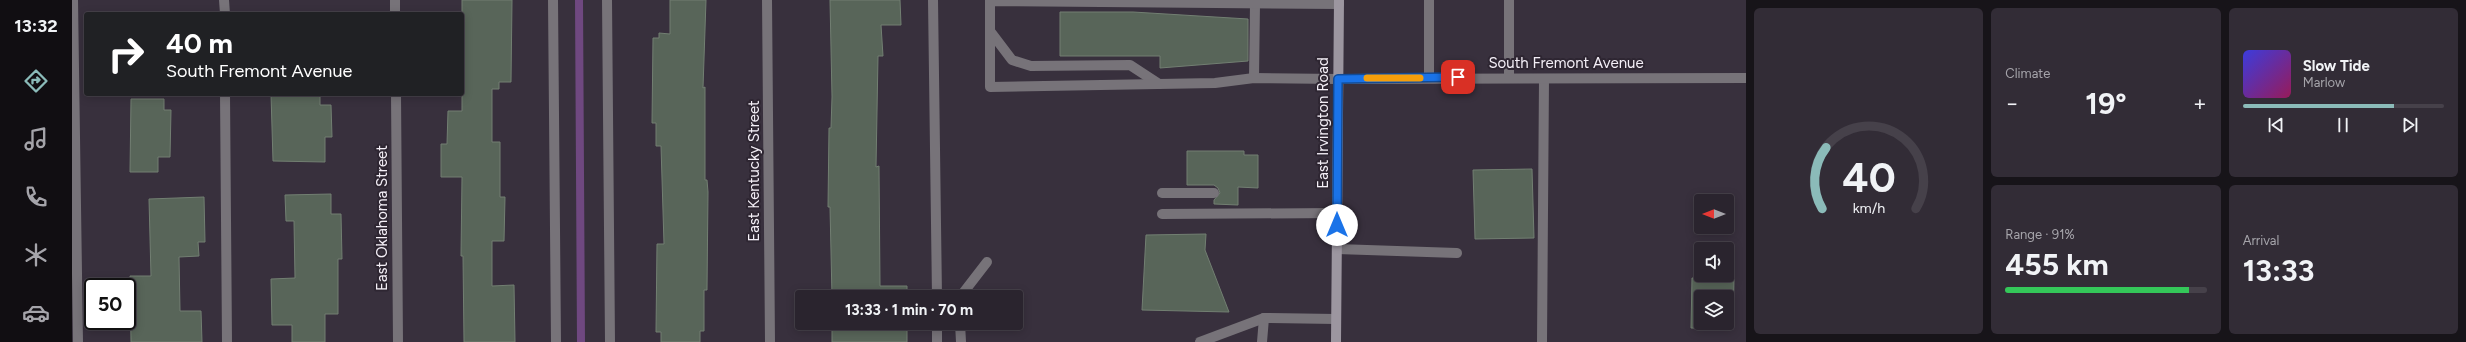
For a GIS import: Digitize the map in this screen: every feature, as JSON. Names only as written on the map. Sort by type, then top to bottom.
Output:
[{"type":"main road","name":"East Irvington Road","points":[[1336,342],[1339,2]]},
{"type":"street","points":[[73,0],[78,342]]},
{"type":"street","points":[[224,0],[225,12]]},
{"type":"street","points":[[395,0],[395,12]]},
{"type":"street","points":[[553,0],[556,342]]},
{"type":"street","points":[[607,0],[610,342]]},
{"type":"street","name":"East Kentucky Street","points":[[767,0],[770,342]]},
{"type":"street","points":[[933,0],[937,290]]},
{"type":"street","points":[[1429,0],[1429,78]]},
{"type":"street","points":[[1509,0],[1509,78]]},
{"type":"street","points":[[1159,84],[1130,65],[1030,66],[1012,60],[990,31],[990,1],[1255,4],[1339,2]]},
{"type":"street","points":[[1254,78],[1255,4]]},
{"type":"street","name":"South Fremont Avenue","points":[[990,31],[990,87],[1215,84],[1254,78],[1746,78]]},
{"type":"street","points":[[1542,342],[1544,79]]},
{"type":"street","points":[[225,96],[227,342]]},
{"type":"street","name":"East Oklahoma Street","points":[[396,96],[398,342]]},
{"type":"street","points":[[1162,193],[1214,193]]},
{"type":"street","points":[[1162,214],[1337,213]]},
{"type":"street","points":[[1337,249],[1457,253]]},
{"type":"street","points":[[965,290],[987,262]]},
{"type":"street","points":[[1262,342],[1264,318]]},
{"type":"street","points":[[1200,342],[1264,318],[1336,319]]},
{"type":"street","points":[[937,330],[937,342]]},
{"type":"street","points":[[960,330],[961,342]]},
{"type":"building","points":[[462,0],[512,0],[511,82],[499,82],[499,89],[492,89],[492,142],[500,142],[500,197],[505,197],[504,241],[492,241],[492,286],[514,285],[515,342],[464,342],[463,256],[461,256],[462,177],[441,177],[441,144],[447,144],[448,111],[462,111],[462,96],[464,96],[464,12],[462,12]]},
{"type":"building","points":[[670,0],[706,0],[703,88],[705,87],[705,180],[707,180],[708,192],[707,290],[704,290],[704,331],[700,331],[700,342],[661,342],[661,332],[656,332],[657,244],[664,244],[661,146],[656,146],[656,123],[652,123],[653,38],[659,38],[659,33],[670,34]]},
{"type":"building","points":[[830,0],[900,0],[901,25],[881,25],[883,56],[878,56],[876,167],[879,166],[880,286],[907,286],[907,290],[832,290],[830,207],[828,207],[829,128],[831,128],[832,97]]},
{"type":"building","points":[[1060,12],[1133,12],[1248,19],[1248,61],[1160,68],[1160,56],[1060,56]]},
{"type":"building","points":[[271,96],[320,96],[320,105],[331,105],[332,137],[325,137],[325,162],[273,161]]},
{"type":"building","points":[[131,99],[164,99],[164,110],[171,110],[170,157],[158,157],[158,172],[130,172]]},
{"type":"building","points":[[1187,151],[1244,151],[1244,155],[1258,155],[1258,188],[1238,187],[1238,205],[1214,204],[1214,200],[1220,193],[1218,188],[1214,185],[1187,185]]},
{"type":"building","points":[[1532,169],[1534,238],[1475,239],[1473,170]]},
{"type":"building","points":[[331,194],[331,214],[341,214],[342,259],[338,259],[338,314],[325,314],[325,342],[292,342],[292,325],[272,325],[271,279],[295,278],[294,221],[286,221],[285,195]]},
{"type":"building","points":[[204,197],[205,242],[198,242],[199,256],[179,257],[180,311],[201,311],[202,342],[131,342],[131,330],[136,330],[136,278],[130,278],[130,276],[151,276],[149,199]]},
{"type":"building","points":[[1206,234],[1205,250],[1229,312],[1142,310],[1146,235]]},
{"type":"building","points":[[1692,278],[1694,278],[1694,282],[1734,282],[1734,290],[1694,290],[1694,328],[1691,328]]},
{"type":"building","points":[[832,330],[907,330],[907,342],[832,342]]},
{"type":"waterway","points":[[579,0],[581,342]]},
{"type":"slow traffic","points":[[1367,78],[1420,78]]},
{"type":"route","points":[[1337,225],[1338,79],[1458,77]]}]
